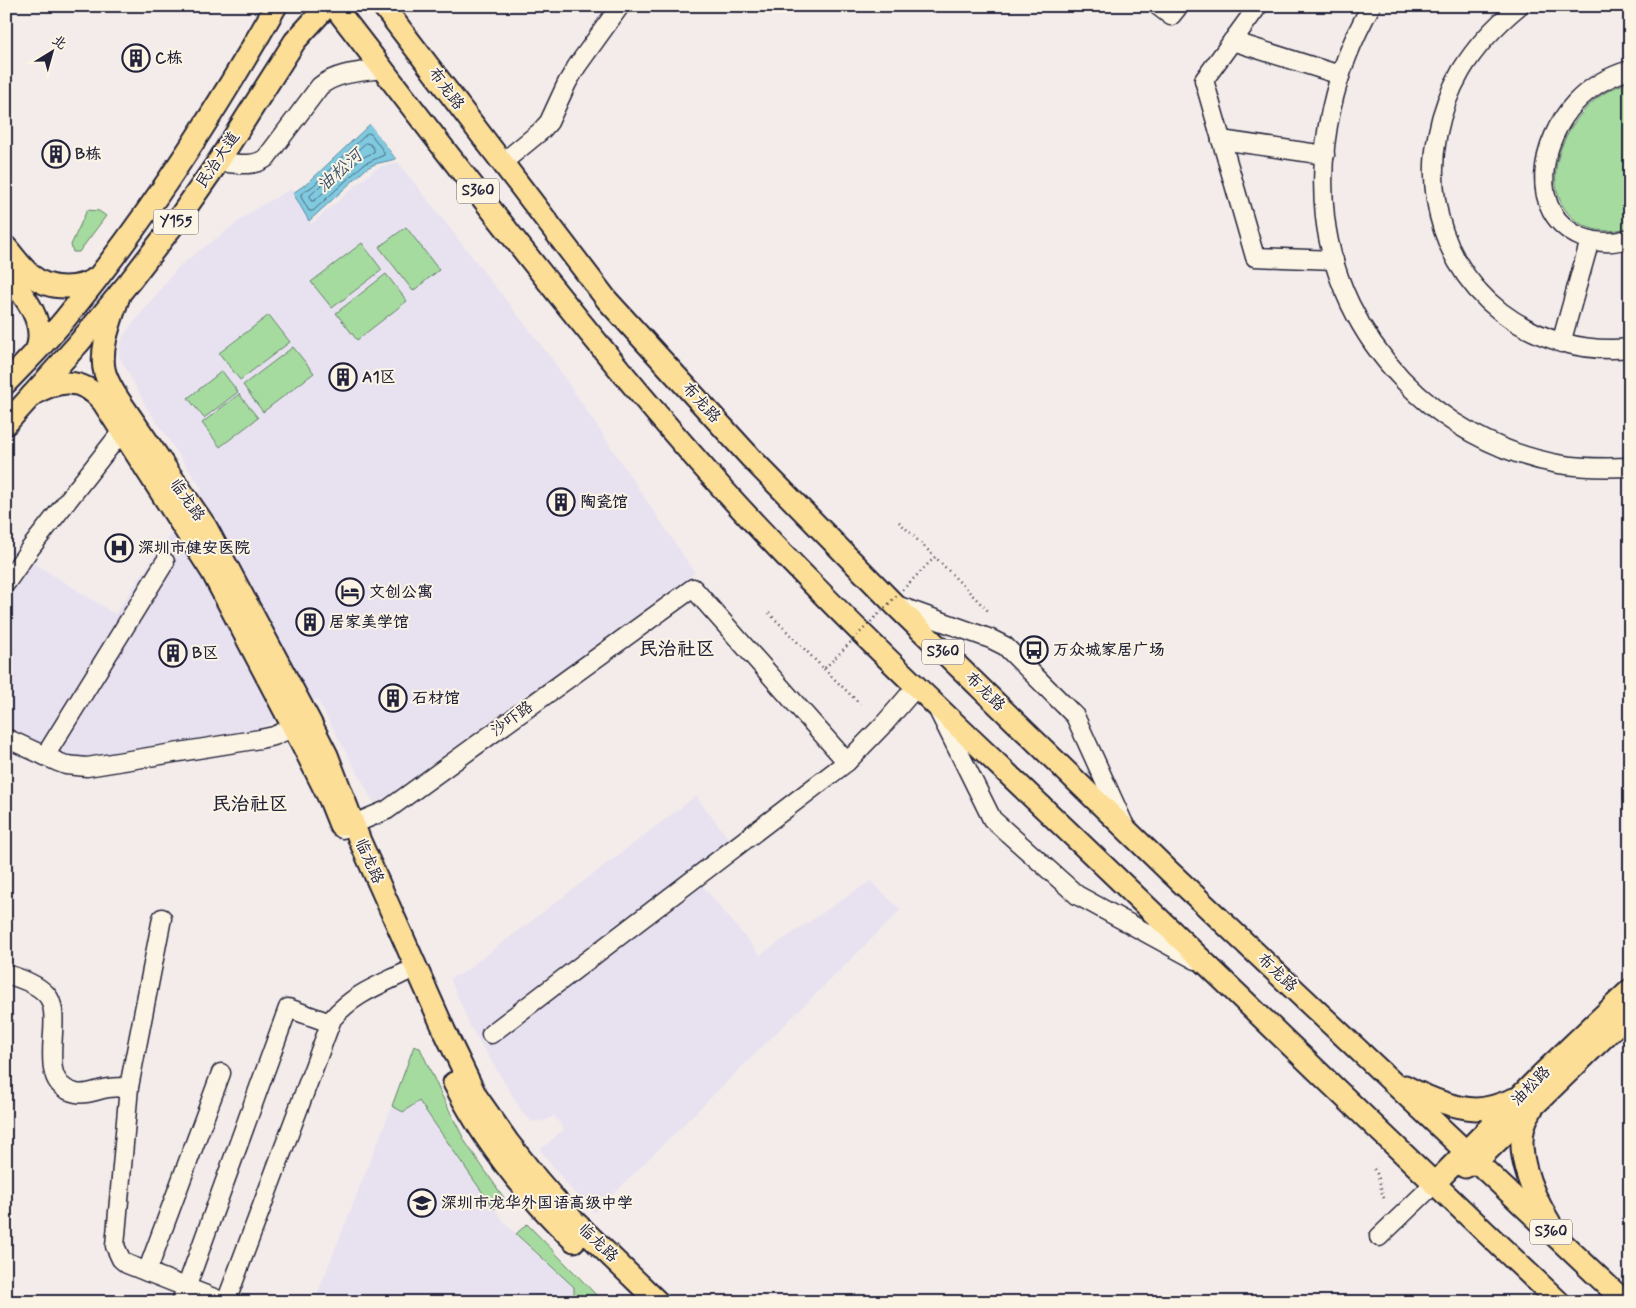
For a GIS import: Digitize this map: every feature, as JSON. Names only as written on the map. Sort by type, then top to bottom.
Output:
[{"type":"main road","name":"民治大道","points":[[6,383],[66,318],[149,207],[192,145],[254,46],[276,6]]},
{"type":"main road","name":"民治大道","points":[[6,424],[120,294],[218,162],[286,52],[327,6]]},
{"type":"main road","name":"S360","points":[[334,6],[580,323],[721,487],[796,568],[916,687],[1434,1184],[1560,1302]]},
{"type":"main road","name":"布龙路","points":[[383,6],[607,300],[751,458],[895,605],[1126,829],[1625,1302]]},
{"type":"main road","points":[[6,247],[13,272],[36,317],[40,334],[40,342],[36,351]]},
{"type":"main road","points":[[13,272],[60,286],[73,287],[83,285],[98,276]]},
{"type":"main road","points":[[32,395],[48,386],[59,383],[73,383],[109,397],[109,383],[104,370],[104,350],[108,330],[120,294]]},
{"type":"main road","name":"临龙路","points":[[109,397],[122,431],[212,572],[294,727],[330,800],[348,827],[476,1096],[508,1142],[543,1187],[572,1219],[658,1302]]},
{"type":"main road","name":"临龙路","points":[[109,397],[215,543],[327,756],[348,827],[404,973],[470,1115],[503,1163],[533,1200],[638,1302]]},
{"type":"main road","name":"油松路","points":[[1434,1184],[1471,1156],[1529,1099],[1630,990]]},
{"type":"main road","name":"油松路","points":[[1529,1099],[1630,1012]]},
{"type":"main road","points":[[1385,1075],[1415,1092],[1469,1108],[1490,1107],[1514,1099],[1529,1099],[1522,1148],[1524,1162],[1527,1176],[1540,1206],[1559,1239]]},
{"type":"street","points":[[502,163],[549,122],[567,82],[620,6]]},
{"type":"street","points":[[1158,6],[1171,16],[1179,6]]},
{"type":"street","points":[[1258,6],[1204,80],[1255,257],[1334,260]]},
{"type":"street","points":[[1371,6],[1359,28],[1340,75],[1330,115],[1325,155],[1325,218],[1334,260],[1351,305],[1376,348],[1407,385],[1426,402],[1466,430],[1488,441],[1534,458],[1582,467],[1630,467]]},
{"type":"street","points":[[1519,6],[1483,40],[1460,73],[1452,91],[1439,129],[1435,148],[1436,208],[1441,227],[1457,262],[1480,293],[1494,306],[1518,323],[1561,343],[1599,350],[1630,348]]},
{"type":"street","points":[[1232,41],[1340,75]]},
{"type":"street","points":[[218,162],[251,164],[262,162],[320,86],[326,81],[343,75],[382,69]]},
{"type":"street","points":[[1630,70],[1596,85],[1574,104],[1558,128],[1547,154],[1544,180],[1548,202],[1553,212],[1565,226],[1579,236],[1590,240],[1613,242],[1630,238]]},
{"type":"street","points":[[1221,140],[1325,155]]},
{"type":"street","points":[[1561,343],[1590,240]]},
{"type":"street","points":[[6,583],[29,550],[122,431]]},
{"type":"street","points":[[45,756],[165,562]]},
{"type":"street","name":"沙吓路","points":[[348,827],[386,810],[694,588],[847,762]]},
{"type":"street","points":[[895,605],[1005,646],[1075,716],[1126,829]]},
{"type":"street","points":[[491,1034],[847,762],[916,687]]},
{"type":"street","points":[[937,707],[992,819],[1077,896],[1210,968]]},
{"type":"street","points":[[6,738],[66,765],[87,767],[260,739],[274,736],[294,727]]},
{"type":"street","points":[[162,918],[129,1086],[115,1246],[121,1259],[128,1264],[147,1272],[183,1294],[225,1302],[330,1023],[350,1001],[404,973]]},
{"type":"street","points":[[6,974],[39,988],[49,998],[53,1008],[53,1065],[58,1082],[63,1088],[79,1094],[129,1086]]},
{"type":"street","points":[[183,1294],[288,1008],[330,1023]]},
{"type":"street","points":[[147,1272],[221,1073]]},
{"type":"street","name":"油松路","points":[[1379,1237],[1434,1184]]},
{"type":"path","points":[[899,522],[988,611]]},
{"type":"path","points":[[824,669],[935,557]]},
{"type":"path","points":[[769,613],[860,704]]},
{"type":"path","points":[[1374,1169],[1380,1178],[1382,1195],[1385,1200]]},
{"type":"path","points":[[1625,1250],[1630,1255]]},
{"type":"shaded area","points":[[398,162],[552,359],[695,573],[382,800],[374,803],[317,699],[249,733],[84,760],[59,755],[6,731],[6,596],[29,560],[115,614],[202,489],[147,408],[119,356],[123,336],[179,266],[257,208],[291,189],[311,224],[374,170]]},
{"type":"shaded area","points":[[696,796],[741,855],[702,885],[760,955],[870,881],[901,910],[594,1213],[570,1188],[540,1150],[564,1129],[554,1116],[546,1120],[533,1122],[524,1115],[470,1026],[450,978],[461,974]]},
{"type":"shaded area","name":"深圳市龙华外国语高级中学","points":[[419,1100],[504,1222],[534,1252],[574,1287],[574,1302],[314,1302],[392,1106],[403,1112]]},
{"type":"green space","points":[[1630,82],[1630,227],[1612,231],[1593,229],[1581,224],[1568,213],[1560,200],[1556,186],[1556,170],[1559,155],[1573,125],[1587,108],[1597,98],[1610,90]]},
{"type":"green space","points":[[87,210],[99,211],[106,216],[79,252],[73,252],[71,245]]},
{"type":"green space","points":[[406,227],[439,270],[413,291],[379,247]]},
{"type":"green space","points":[[362,243],[382,270],[332,308],[311,282]]},
{"type":"green space","points":[[386,274],[407,301],[357,340],[336,313]]},
{"type":"green space","points":[[269,315],[290,342],[240,380],[219,353]]},
{"type":"green space","points":[[293,347],[314,373],[263,412],[243,385]]},
{"type":"green space","points":[[222,371],[238,392],[204,418],[188,398]]},
{"type":"green space","points":[[239,394],[258,418],[220,447],[202,423]]},
{"type":"green space","points":[[414,1046],[420,1048],[466,1143],[504,1198],[494,1209],[419,1101],[403,1112],[392,1106]]},
{"type":"green space","points":[[527,1224],[603,1302],[574,1302],[574,1287],[516,1234]]},
{"type":"water","name":"油松河","points":[[370,124],[396,159],[367,168],[309,221],[293,193],[309,182]]},
{"type":"pier","points":[[368,122],[371,123],[398,157],[398,161]]},
{"type":"place","name":"C栋","points":[[136,58]]},
{"type":"place","name":"B栋","points":[[56,154]]},
{"type":"place","name":"A1区","points":[[343,377]]},
{"type":"place","name":"陶瓷馆","points":[[561,502]]},
{"type":"place","name":"深圳市健安医院","points":[[119,548]]},
{"type":"place","name":"文创公寓","points":[[350,592]]},
{"type":"place","name":"居家美学馆","points":[[310,622]]},
{"type":"place","name":"万众城家居广场","points":[[1034,650]]},
{"type":"place","name":"B区","points":[[173,653]]},
{"type":"place","name":"石材馆","points":[[393,698]]},
{"type":"place","name":"深圳市龙华外国语高级中学","points":[[422,1203]]},
{"type":"district","name":"民治社区","points":[[677,649]]},
{"type":"district","name":"民治社区","points":[[250,804]]}]
